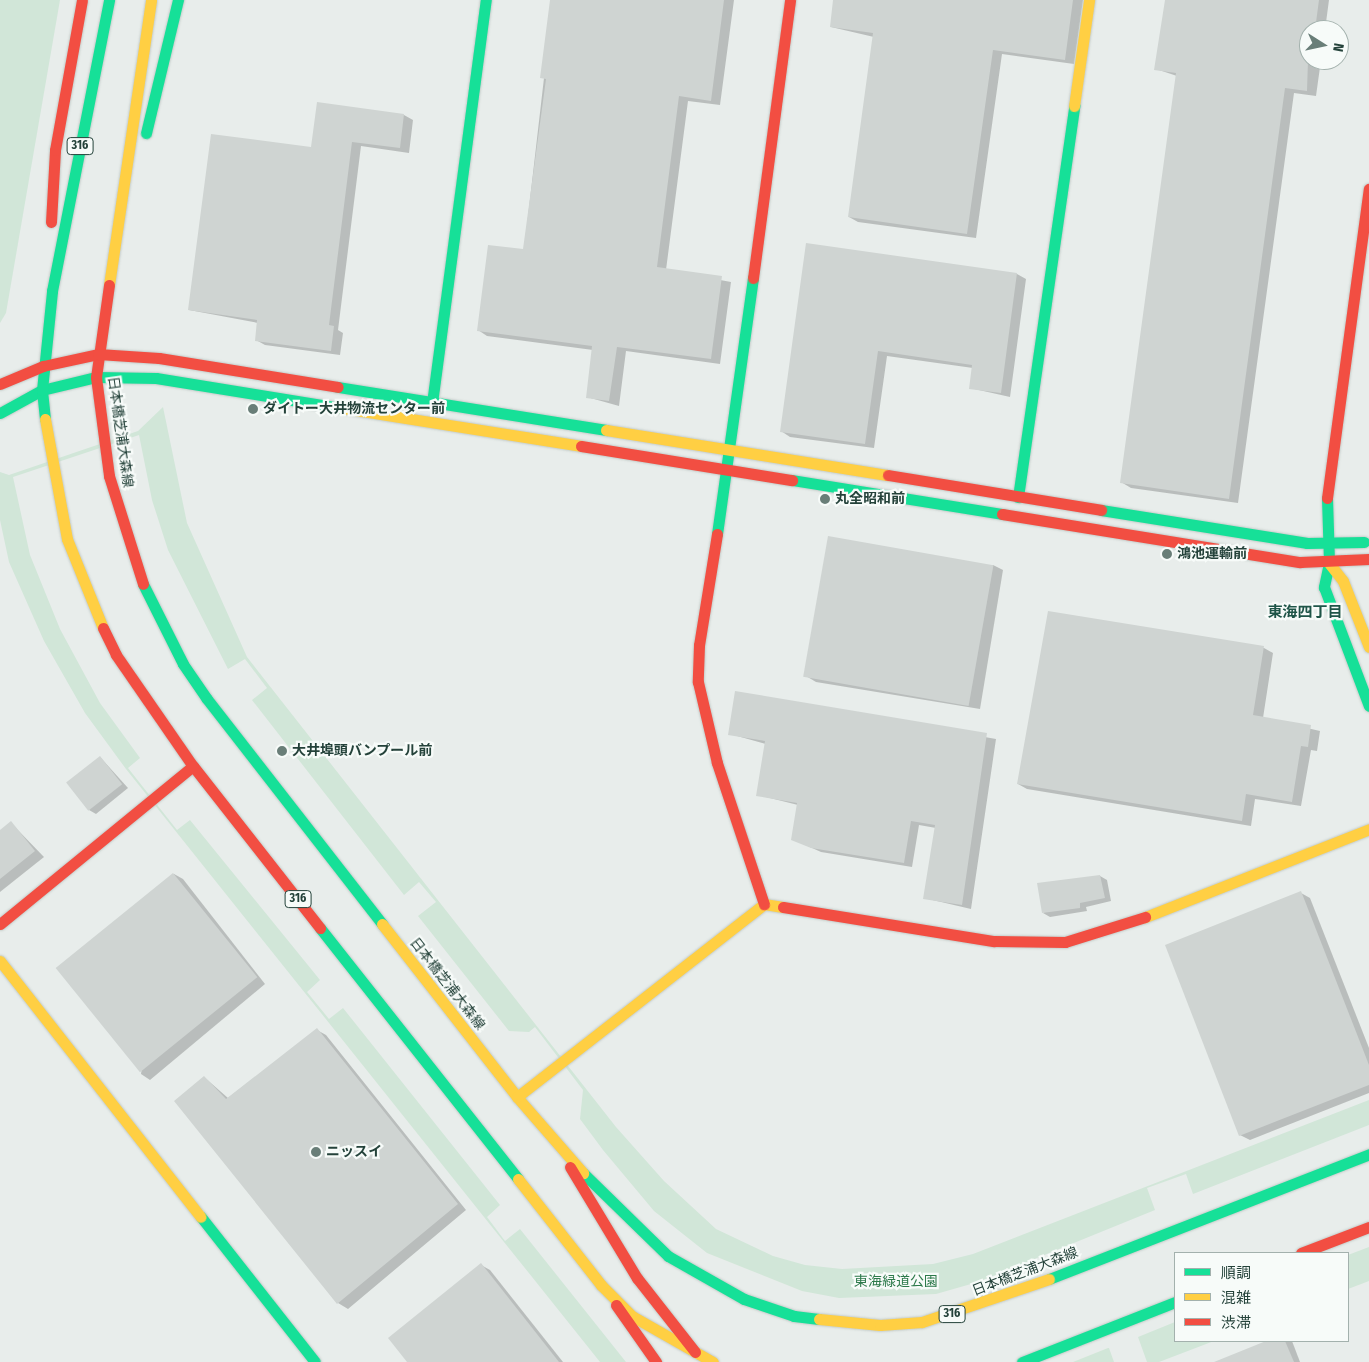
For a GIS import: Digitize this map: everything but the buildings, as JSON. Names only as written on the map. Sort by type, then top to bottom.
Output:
[{"type":"street","points":[[52,291],[50,247],[55,150],[82,0]]},
{"type":"street","name":"316","points":[[109,0],[52,291],[42,390],[53,480],[67,539],[90,602],[116,656],[193,766],[601,1284],[632,1316],[700,1358],[713,1362]]},
{"type":"street","name":"日本橋芝浦大森線","points":[[151,0],[96,376],[109,476],[124,532],[142,583],[184,664],[517,1097],[563,1154],[641,1233],[709,1281],[794,1316],[880,1325],[922,1322],[1000,1298],[1369,1154]]},
{"type":"street","points":[[116,238],[164,68],[178,0]]},
{"type":"street","points":[[432,403],[486,0]]},
{"type":"street","points":[[764,904],[717,763],[698,682],[699,645],[730,450],[790,0]]},
{"type":"street","points":[[1018,497],[1089,0]]},
{"type":"street","points":[[1369,189],[1325,514],[1329,563],[1324,587],[1369,706]]},
{"type":"street","points":[[0,384],[43,366],[98,354],[159,358],[1327,545],[1369,542]]},
{"type":"street","points":[[0,413],[42,390],[96,376],[156,378],[1300,562],[1329,563],[1369,559]]},
{"type":"street","points":[[1329,563],[1342,581],[1369,648]]},
{"type":"street","points":[[0,924],[193,766]]},
{"type":"street","points":[[517,1097],[764,904],[994,941],[1065,942],[1127,924],[1369,829]]},
{"type":"street","points":[[0,961],[315,1362]]},
{"type":"street","points":[[563,1154],[637,1278],[700,1358]]},
{"type":"street","points":[[1304,1252],[1369,1227]]},
{"type":"street","points":[[601,1284],[656,1362]]},
{"type":"street","points":[[1024,1361],[1174,1302]]},
{"type":"green space","points":[[0,0],[60,0],[6,313],[0,323]]},
{"type":"green space","name":"東海緑道公園","points":[[163,407],[187,523],[247,657],[616,1127],[664,1181],[716,1229],[773,1256],[805,1265],[842,1269],[933,1264],[973,1254],[1369,1100],[1369,1125],[1193,1194],[1186,1174],[1147,1188],[1155,1210],[978,1282],[936,1294],[839,1298],[802,1291],[707,1253],[654,1211],[603,1150],[580,1119],[583,1090],[535,1027],[529,1032],[509,1031],[418,916],[436,902],[419,882],[404,895],[252,700],[267,688],[245,659],[228,669],[168,550],[152,500],[139,435],[13,477],[30,555],[60,629],[100,703],[140,758],[128,768],[177,830],[190,820],[320,980],[307,992],[329,1019],[343,1008],[500,1205],[487,1217],[505,1241],[520,1229],[626,1362],[600,1362],[126,769],[85,713],[44,641],[9,562],[0,520],[0,472],[9,475],[138,431]]},
{"type":"green space","points":[[1369,1247],[1369,1281],[1349,1289],[1349,1255]]},
{"type":"green space","points":[[1174,1322],[1174,1342],[1211,1342],[1159,1362],[1147,1362],[1138,1337]]},
{"type":"green space","points":[[1108,1348],[1114,1362],[1073,1362]]},
{"type":"traffic: fast","points":[[45,419],[42,390],[52,291],[109,0]]},
{"type":"traffic: fast","points":[[146,133],[178,0]]},
{"type":"traffic: fast","points":[[432,403],[486,0]]},
{"type":"traffic: fast","points":[[1018,497],[1074,106]]},
{"type":"traffic: fast","points":[[717,534],[753,278]]},
{"type":"traffic: fast","points":[[0,413],[42,390],[96,377],[156,378],[342,408]]},
{"type":"traffic: fast","points":[[338,387],[606,430]]},
{"type":"traffic: fast","points":[[792,480],[1002,514]]},
{"type":"traffic: fast","points":[[1327,498],[1329,563],[1324,587],[1369,706]]},
{"type":"traffic: fast","points":[[1101,510],[1307,543],[1364,542]]},
{"type":"traffic: fast","points":[[143,584],[183,664],[207,699],[382,924]]},
{"type":"traffic: fast","points":[[320,928],[518,1179]]},
{"type":"traffic: fast","points":[[1049,1279],[1369,1154]]},
{"type":"traffic: fast","points":[[583,1173],[668,1256],[744,1299],[794,1316],[819,1319]]},
{"type":"traffic: fast","points":[[201,1217],[315,1362]]},
{"type":"traffic: fast","points":[[1022,1362],[1174,1302]]},
{"type":"traffic: slow","points":[[109,285],[151,0]]},
{"type":"traffic: slow","points":[[1074,106],[1089,0]]},
{"type":"traffic: slow","points":[[342,408],[581,446]]},
{"type":"traffic: slow","points":[[45,419],[67,539],[103,628]]},
{"type":"traffic: slow","points":[[606,430],[888,475]]},
{"type":"traffic: slow","points":[[1329,563],[1343,581],[1369,647]]},
{"type":"traffic: slow","points":[[1145,917],[1369,829]]},
{"type":"traffic: slow","points":[[517,1097],[764,904],[783,907]]},
{"type":"traffic: slow","points":[[382,924],[517,1097],[583,1173]]},
{"type":"traffic: slow","points":[[0,961],[201,1217]]},
{"type":"traffic: slow","points":[[518,1179],[601,1285],[632,1316],[713,1362]]},
{"type":"traffic: slow","points":[[819,1319],[880,1325],[922,1322],[1049,1279]]},
{"type":"traffic: jam","points":[[51,222],[55,150],[82,0]]},
{"type":"traffic: jam","points":[[753,278],[790,0]]},
{"type":"traffic: jam","points":[[1327,498],[1369,189]]},
{"type":"traffic: jam","points":[[109,285],[96,377],[109,476],[143,584]]},
{"type":"traffic: jam","points":[[0,384],[43,366],[98,354],[159,358],[338,387]]},
{"type":"traffic: jam","points":[[581,446],[792,480]]},
{"type":"traffic: jam","points":[[888,475],[1101,510]]},
{"type":"traffic: jam","points":[[1002,514],[1300,562],[1369,559]]},
{"type":"traffic: jam","points":[[717,534],[699,645],[698,682],[717,763],[764,904]]},
{"type":"traffic: jam","points":[[103,628],[116,655],[193,766],[320,928]]},
{"type":"traffic: jam","points":[[0,924],[193,766]]},
{"type":"traffic: jam","points":[[783,907],[994,941],[1065,942],[1145,917]]},
{"type":"traffic: jam","points":[[570,1167],[637,1278],[695,1352]]},
{"type":"traffic: jam","points":[[1304,1252],[1369,1227]]},
{"type":"traffic: jam","points":[[616,1305],[656,1362]]},
{"type":"place","name":"ダイトー大井物流センター前","points":[[253,409]]},
{"type":"place","name":"丸全昭和前","points":[[825,499]]},
{"type":"place","name":"鴻池運輸前","points":[[1167,554]]},
{"type":"place","name":"大井埠頭バンプール前","points":[[282,751]]},
{"type":"place","name":"ニッスイ","points":[[316,1152]]},
{"type":"district","name":"東海四丁目","points":[[1305,613]]}]
